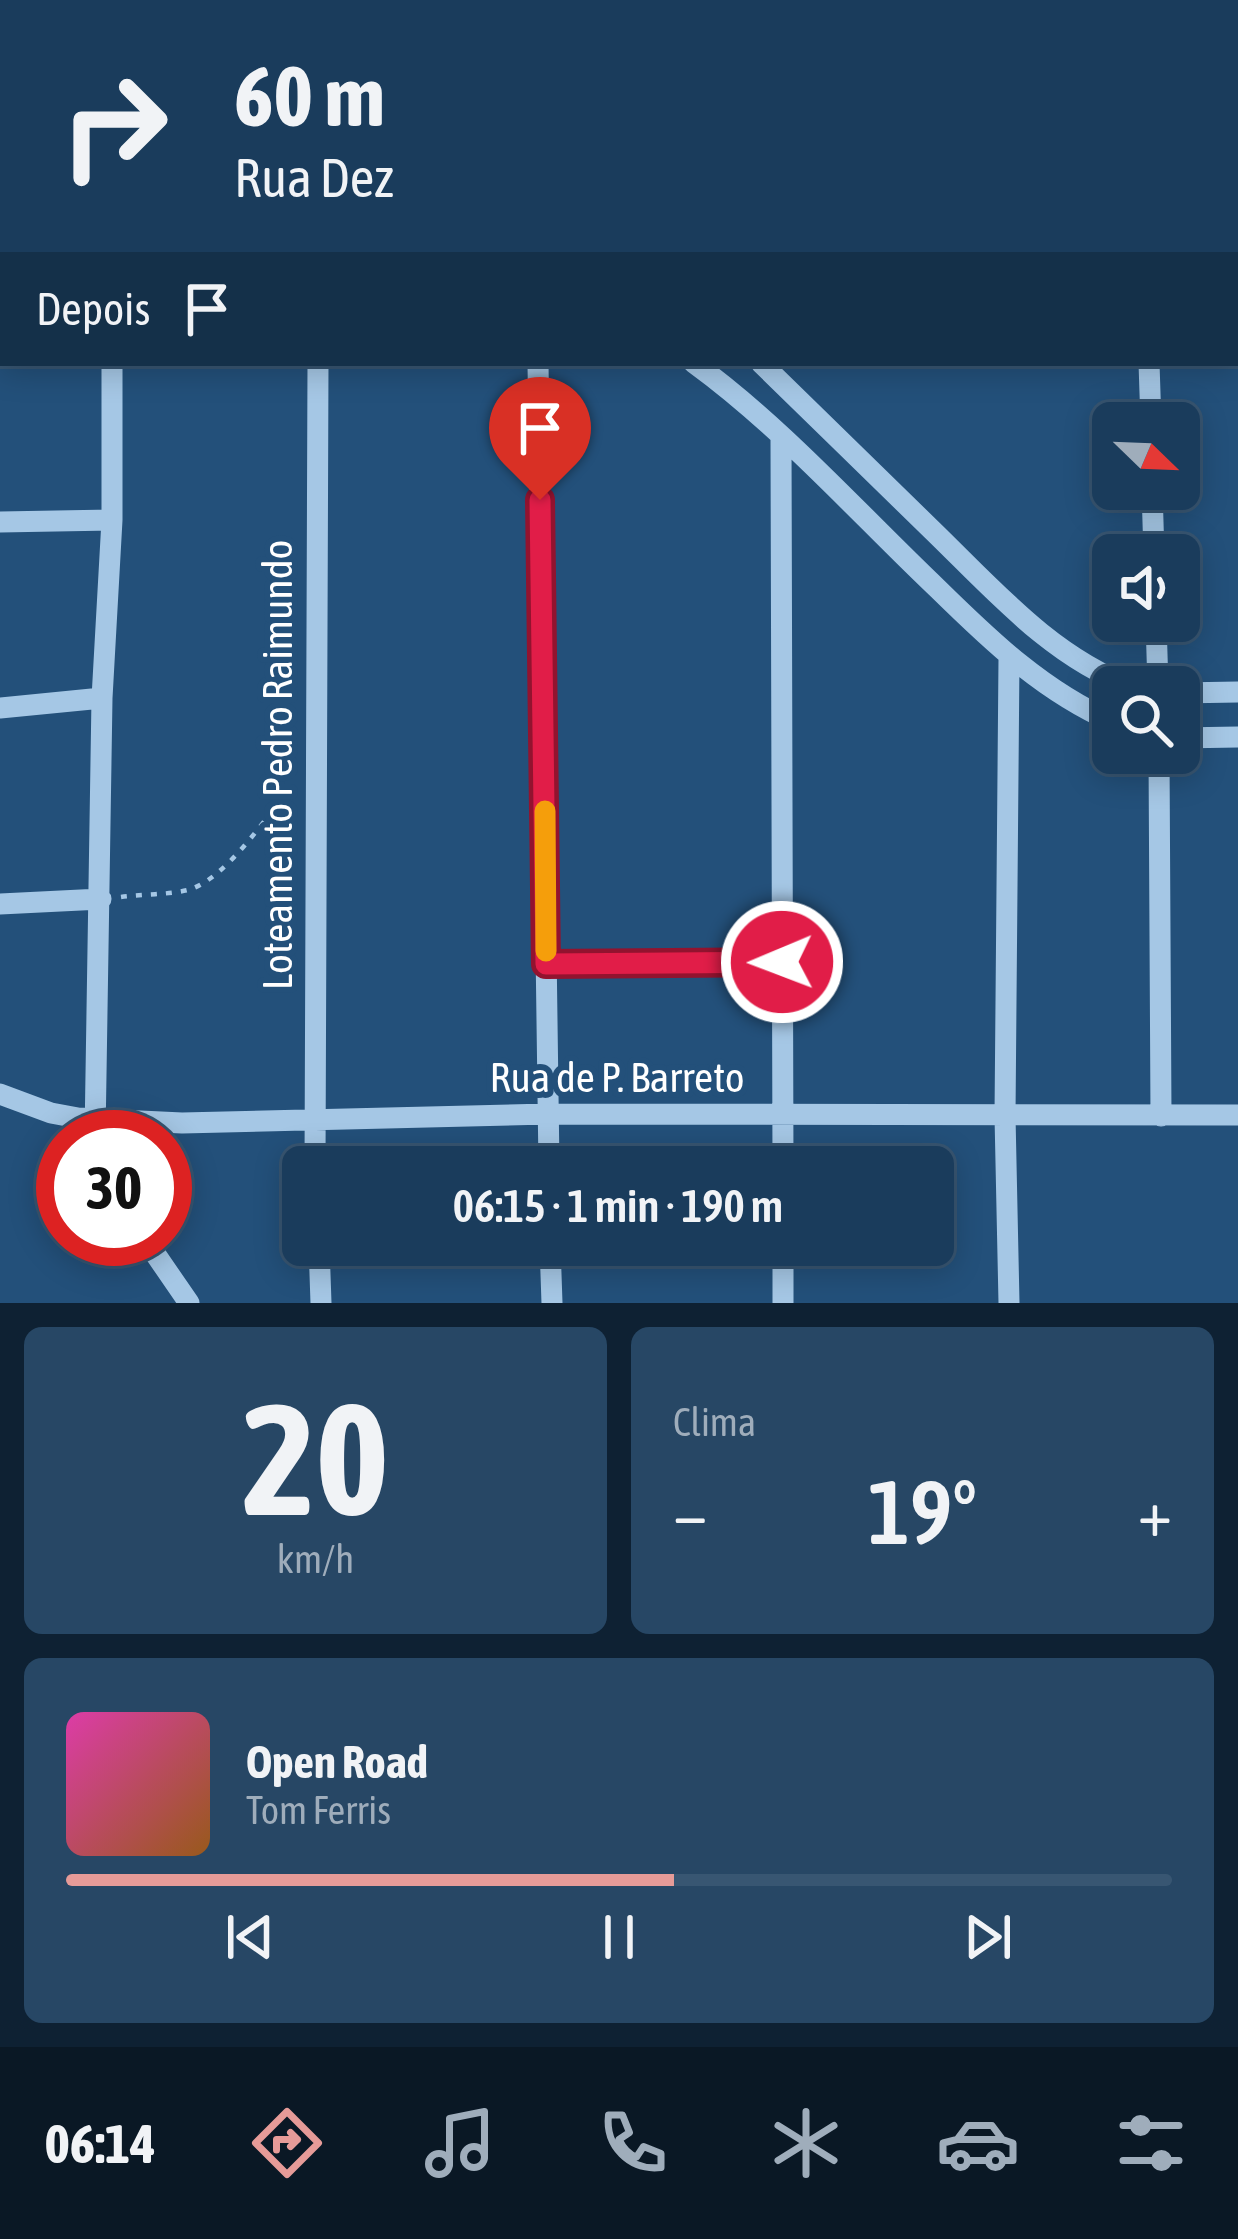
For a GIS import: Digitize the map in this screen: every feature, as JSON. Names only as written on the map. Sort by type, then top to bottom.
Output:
[{"type":"street","points":[[95,1110],[112,366]]},
{"type":"street","name":"Loteamento Pedro Raimundo","points":[[315,1146],[318,366]]},
{"type":"street","points":[[538,366],[549,1146]]},
{"type":"street","points":[[697,366],[781,439],[1009,658],[1054,692],[1092,711]]},
{"type":"street","points":[[764,366],[1022,616],[1092,669]]},
{"type":"street","points":[[1149,366],[1150,402]]},
{"type":"street","points":[[781,439],[783,1146]]},
{"type":"street","points":[[0,522],[112,520]]},
{"type":"street","points":[[1009,658],[1005,1116],[1009,1303]]},
{"type":"street","points":[[1200,693],[1238,692]]},
{"type":"street","points":[[0,708],[102,698]]},
{"type":"street","points":[[1200,738],[1238,737]]},
{"type":"street","points":[[1159,774],[1161,1117]]},
{"type":"street","points":[[0,904],[101,898]]},
{"type":"street","points":[[546,964],[782,962]]},
{"type":"street","name":"Rua de P. Barreto","points":[[0,1094],[43,1110]]},
{"type":"street","name":"Rua de P. Barreto","points":[[192,1125],[548,1114],[1238,1115]]},
{"type":"street","points":[[164,1266],[189,1303]]},
{"type":"street","points":[[320,1266],[321,1303]]},
{"type":"street","points":[[551,1266],[552,1303]]},
{"type":"street","points":[[783,1266],[783,1303]]},
{"type":"path","points":[[101,898],[187,890],[201,884],[258,827],[316,752]]},
{"type":"slow traffic","points":[[545,811],[546,951]]},
{"type":"route","points":[[540,500],[546,964],[782,962]]}]
